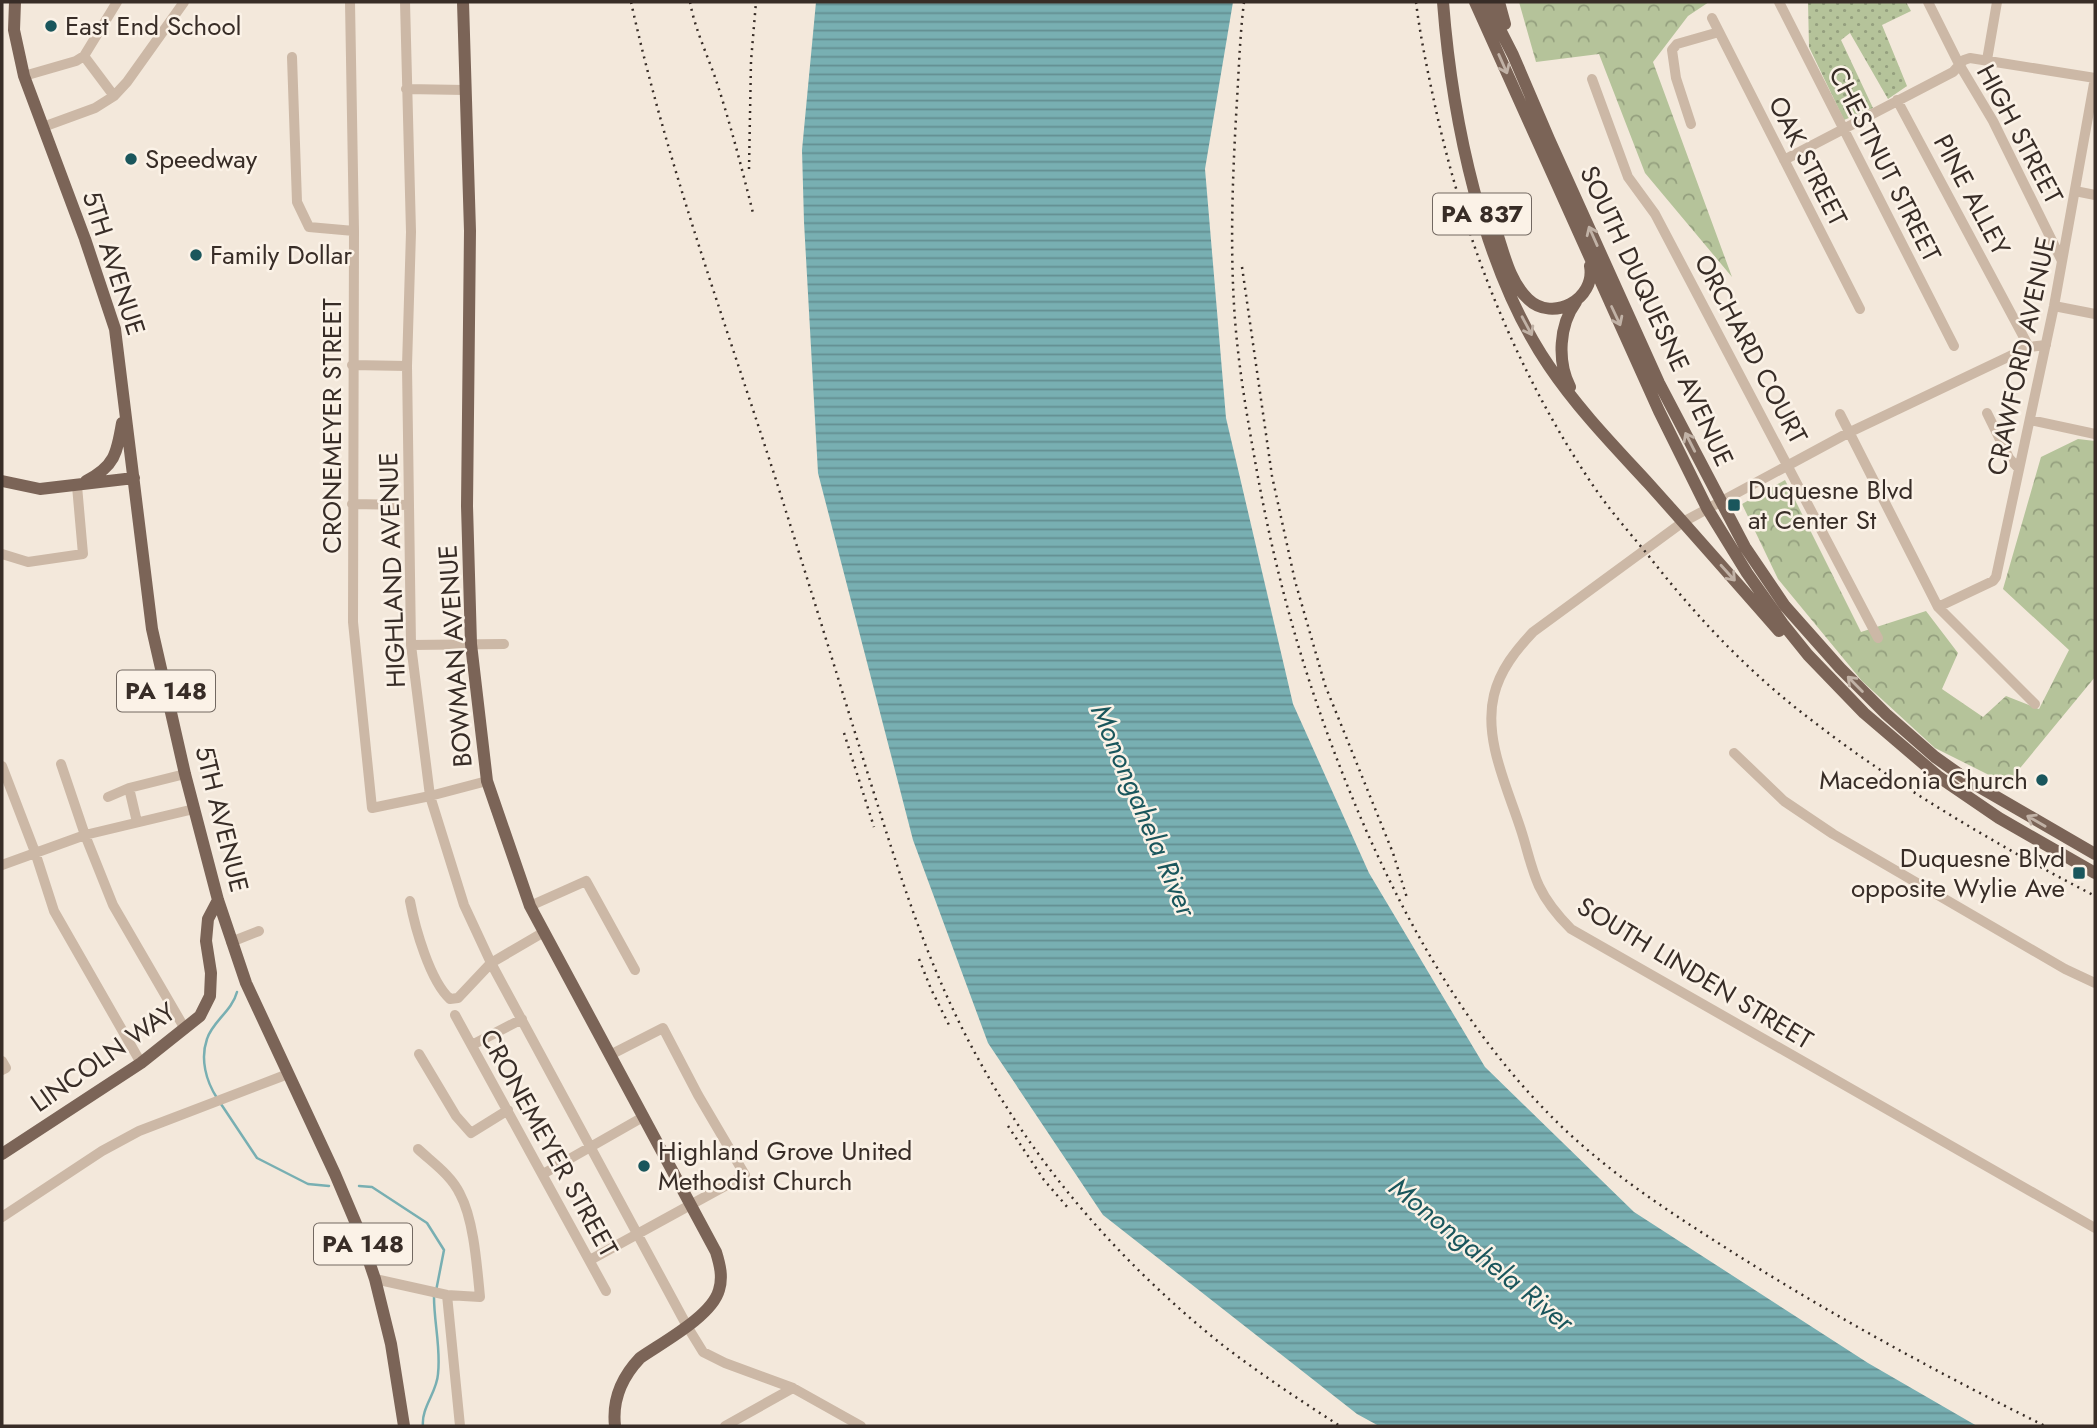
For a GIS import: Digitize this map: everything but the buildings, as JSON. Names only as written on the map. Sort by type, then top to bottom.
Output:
[{"type":"main road","name":"5TH AVENUE","points":[[15,2],[14,30],[24,76],[115,329],[152,629],[185,774],[218,900],[246,984],[357,1226],[375,1279],[391,1344],[404,1426]]},
{"type":"main road","name":"BOWMAN AVENUE","points":[[463,2],[470,232],[467,506],[471,643],[487,781],[530,906],[716,1252],[722,1275],[711,1306],[640,1358],[625,1378],[616,1401],[615,1426]]},
{"type":"main road","name":"PA 837","points":[[1443,2],[1445,36],[1461,132],[1480,210],[1500,270],[1526,326],[1548,364],[1579,406],[1800,654],[1864,713]]},
{"type":"main road","points":[[1450,2],[1456,54],[1475,158],[1489,213],[1509,268],[1519,289],[1530,301],[1545,309],[1562,308],[1576,302]]},
{"type":"main road","name":"SOUTH DUQUESNE AVENUE","points":[[1475,2],[1587,252],[1707,508],[1747,573],[1783,624],[1808,656],[1864,713],[1917,759],[1989,812],[2095,873]]},
{"type":"main road","points":[[1486,2],[1513,55]]},
{"type":"main road","name":"PA 837","points":[[1499,2],[1513,55]]},
{"type":"main road","name":"SOUTH DUQUESNE AVENUE","points":[[1513,55],[1659,383],[1745,547],[1785,606],[1885,715],[1935,757],[1969,781],[2095,854]]},
{"type":"main road","points":[[1579,406],[1564,376],[1563,330],[1569,312],[1589,284],[1591,274],[1587,252]]},
{"type":"main road","points":[[77,486],[99,474],[111,463],[117,450],[124,408]]},
{"type":"main road","points":[[2,481],[40,489],[134,478]]},
{"type":"main road","name":"LINCOLN WAY","points":[[2,1154],[141,1063],[200,1016],[210,996],[211,973],[206,941],[208,919],[218,900]]},
{"type":"street","points":[[24,76],[76,61],[84,56],[117,2]]},
{"type":"street","points":[[43,127],[95,108],[114,96],[184,2]]},
{"type":"street","name":"CRONEMEYER STREET","points":[[349,2],[354,231],[352,622],[372,808],[430,796]]},
{"type":"street","name":"HIGHLAND AVENUE","points":[[405,2],[411,232],[407,366],[411,645],[430,796],[464,905],[491,963],[636,1233],[704,1352],[725,1363],[793,1388],[861,1426]]},
{"type":"street","name":"CHESTNUT STREET","points":[[1779,2],[1954,346]]},
{"type":"street","name":"HIGH STREET","points":[[1928,2],[1998,132],[2062,261]]},
{"type":"street","points":[[1987,60],[1997,2]]},
{"type":"street","name":"OAK STREET","points":[[1712,18],[1860,309]]},
{"type":"street","points":[[1691,124],[1672,64],[1672,50],[1678,44],[1720,32]]},
{"type":"street","points":[[84,56],[114,96]]},
{"type":"street","points":[[292,57],[297,202],[310,228],[354,231]]},
{"type":"street","points":[[1784,160],[1953,72],[1959,64],[1970,58],[2095,78]]},
{"type":"street","name":"CRAWFORD AVENUE","points":[[1938,607],[1993,581],[1996,577],[2054,306],[2095,78]]},
{"type":"street","name":"ORCHARD COURT","points":[[1592,79],[1628,177],[1655,214],[1878,638]]},
{"type":"street","points":[[406,89],[465,90]]},
{"type":"street","name":"PINE ALLEY","points":[[1897,100],[2029,347]]},
{"type":"street","points":[[2075,191],[2095,195]]},
{"type":"street","points":[[2054,306],[2095,314]]},
{"type":"street","name":"SOUTH LINDEN STREET","points":[[2046,345],[2029,347],[1848,433],[1682,522],[1533,632],[1502,673],[1490,717],[1496,752],[1539,886],[1554,912],[1571,929],[2095,1228]]},
{"type":"street","points":[[352,365],[407,366]]},
{"type":"street","points":[[1987,413],[2009,458],[2019,469]]},
{"type":"street","points":[[1840,414],[1938,607],[2035,704]]},
{"type":"street","points":[[2030,420],[2095,434]]},
{"type":"street","points":[[2,554],[28,562],[83,554],[77,486]]},
{"type":"street","points":[[352,504],[409,505]]},
{"type":"street","points":[[411,645],[504,644]]},
{"type":"street","points":[[1734,753],[1784,801],[1833,834],[2065,969],[2095,983]]},
{"type":"street","points":[[61,764],[113,905],[186,1029]]},
{"type":"street","points":[[2,766],[54,911],[141,1063]]},
{"type":"street","points":[[108,797],[129,788],[185,774]]},
{"type":"street","points":[[430,796],[487,781]]},
{"type":"street","points":[[129,788],[137,822]]},
{"type":"street","points":[[2,864],[85,835],[194,809]]},
{"type":"street","points":[[530,906],[586,881],[635,970]]},
{"type":"street","points":[[410,901],[416,930],[439,984],[450,999],[458,998],[491,963],[544,932]]},
{"type":"street","points":[[232,942],[259,931]]},
{"type":"street","name":"CRONEMEYER STREET","points":[[455,1015],[607,1291]]},
{"type":"street","points":[[472,1045],[522,1019]]},
{"type":"street","points":[[590,1260],[745,1175],[698,1095],[663,1027],[610,1055]]},
{"type":"street","points":[[419,1054],[456,1116],[471,1133],[508,1110]]},
{"type":"street","points":[[2,1217],[102,1151],[139,1131],[288,1074]]},
{"type":"street","points":[[543,1174],[643,1117]]},
{"type":"street","points":[[375,1279],[445,1294],[480,1297],[473,1237],[461,1195],[449,1178],[418,1149]]},
{"type":"street","points":[[445,1294],[460,1426]]},
{"type":"street","points":[[725,1426],[793,1388]]},
{"type":"green space","points":[[1519,2],[1709,2],[1688,16],[1653,62],[1732,277],[1645,173],[1599,54],[1536,62]]},
{"type":"green space","points":[[1808,2],[1906,2],[1911,11],[1882,25],[1907,86],[1888,99],[1850,33],[1841,40],[1873,108],[1844,120],[1809,47]]},
{"type":"green space","points":[[2078,439],[2095,441],[2095,677],[2007,784],[1935,748],[1862,681],[1778,579],[1742,504],[1785,480],[1861,632],[1926,611],[1958,653],[1942,689],[1983,717],[2006,696],[2039,709],[2069,650],[2003,589],[2041,457]]},
{"type":"water","name":"Monongahela River","points":[[816,2],[1233,2],[1205,169],[1226,418],[1293,704],[1369,873],[1485,1067],[1634,1212],[1868,1363],[1977,1426],[1379,1426],[1357,1414],[1103,1215],[988,1043],[913,840],[818,473],[802,150]]},
{"type":"waterway","points":[[217,1098],[205,1070],[205,1047],[213,1027],[231,1005],[237,992]]},
{"type":"waterway","points":[[221,1104],[257,1158],[308,1184],[329,1186]]},
{"type":"waterway","points":[[359,1186],[372,1187],[427,1223],[444,1250],[436,1291]]},
{"type":"waterway","points":[[423,1426],[424,1413],[438,1374],[434,1297]]},
{"type":"railway","points":[[631,2],[684,198],[883,823],[932,962],[963,1029],[1004,1103],[1030,1142],[1058,1180],[1120,1252],[1225,1347],[1340,1426]]},
{"type":"railway","points":[[690,2],[727,115],[753,213]]},
{"type":"railway","points":[[749,169],[751,61],[756,2]]},
{"type":"railway","points":[[1244,2],[1233,176],[1233,279],[1242,380],[1263,504],[1298,646],[1329,738],[1366,830],[1426,949],[1474,1024],[1530,1094],[1580,1144],[1620,1176],[1726,1248],[1843,1319],[2045,1426]]},
{"type":"railway","points":[[1416,2],[1426,64],[1446,151],[1460,201],[1494,298],[1537,392],[1562,437],[1603,500],[1698,615],[1752,670],[1791,704],[1826,732],[1938,808],[2095,896]]},
{"type":"railway","points":[[1242,267],[1272,476],[1295,581],[1325,685],[1393,853],[1407,898]]},
{"type":"railway","points":[[844,733],[874,827]]},
{"type":"railway","points":[[919,959],[951,1029]]},
{"type":"railway","points":[[1008,1126],[1044,1180],[1069,1209]]},
{"type":"place","name":"East End School","points":[[51,26]]},
{"type":"place","name":"Speedway","points":[[131,159]]},
{"type":"place","name":"Family Dollar","points":[[196,255]]},
{"type":"place","name":"Duquesne Blvd at Center St","points":[[1734,505]]},
{"type":"place","name":"Macedonia Church","points":[[2042,780]]},
{"type":"place","name":"Duquesne Blvd opposite Wylie Ave","points":[[2079,873]]},
{"type":"place","name":"Highland Grove United Methodist Church","points":[[644,1166]]}]
